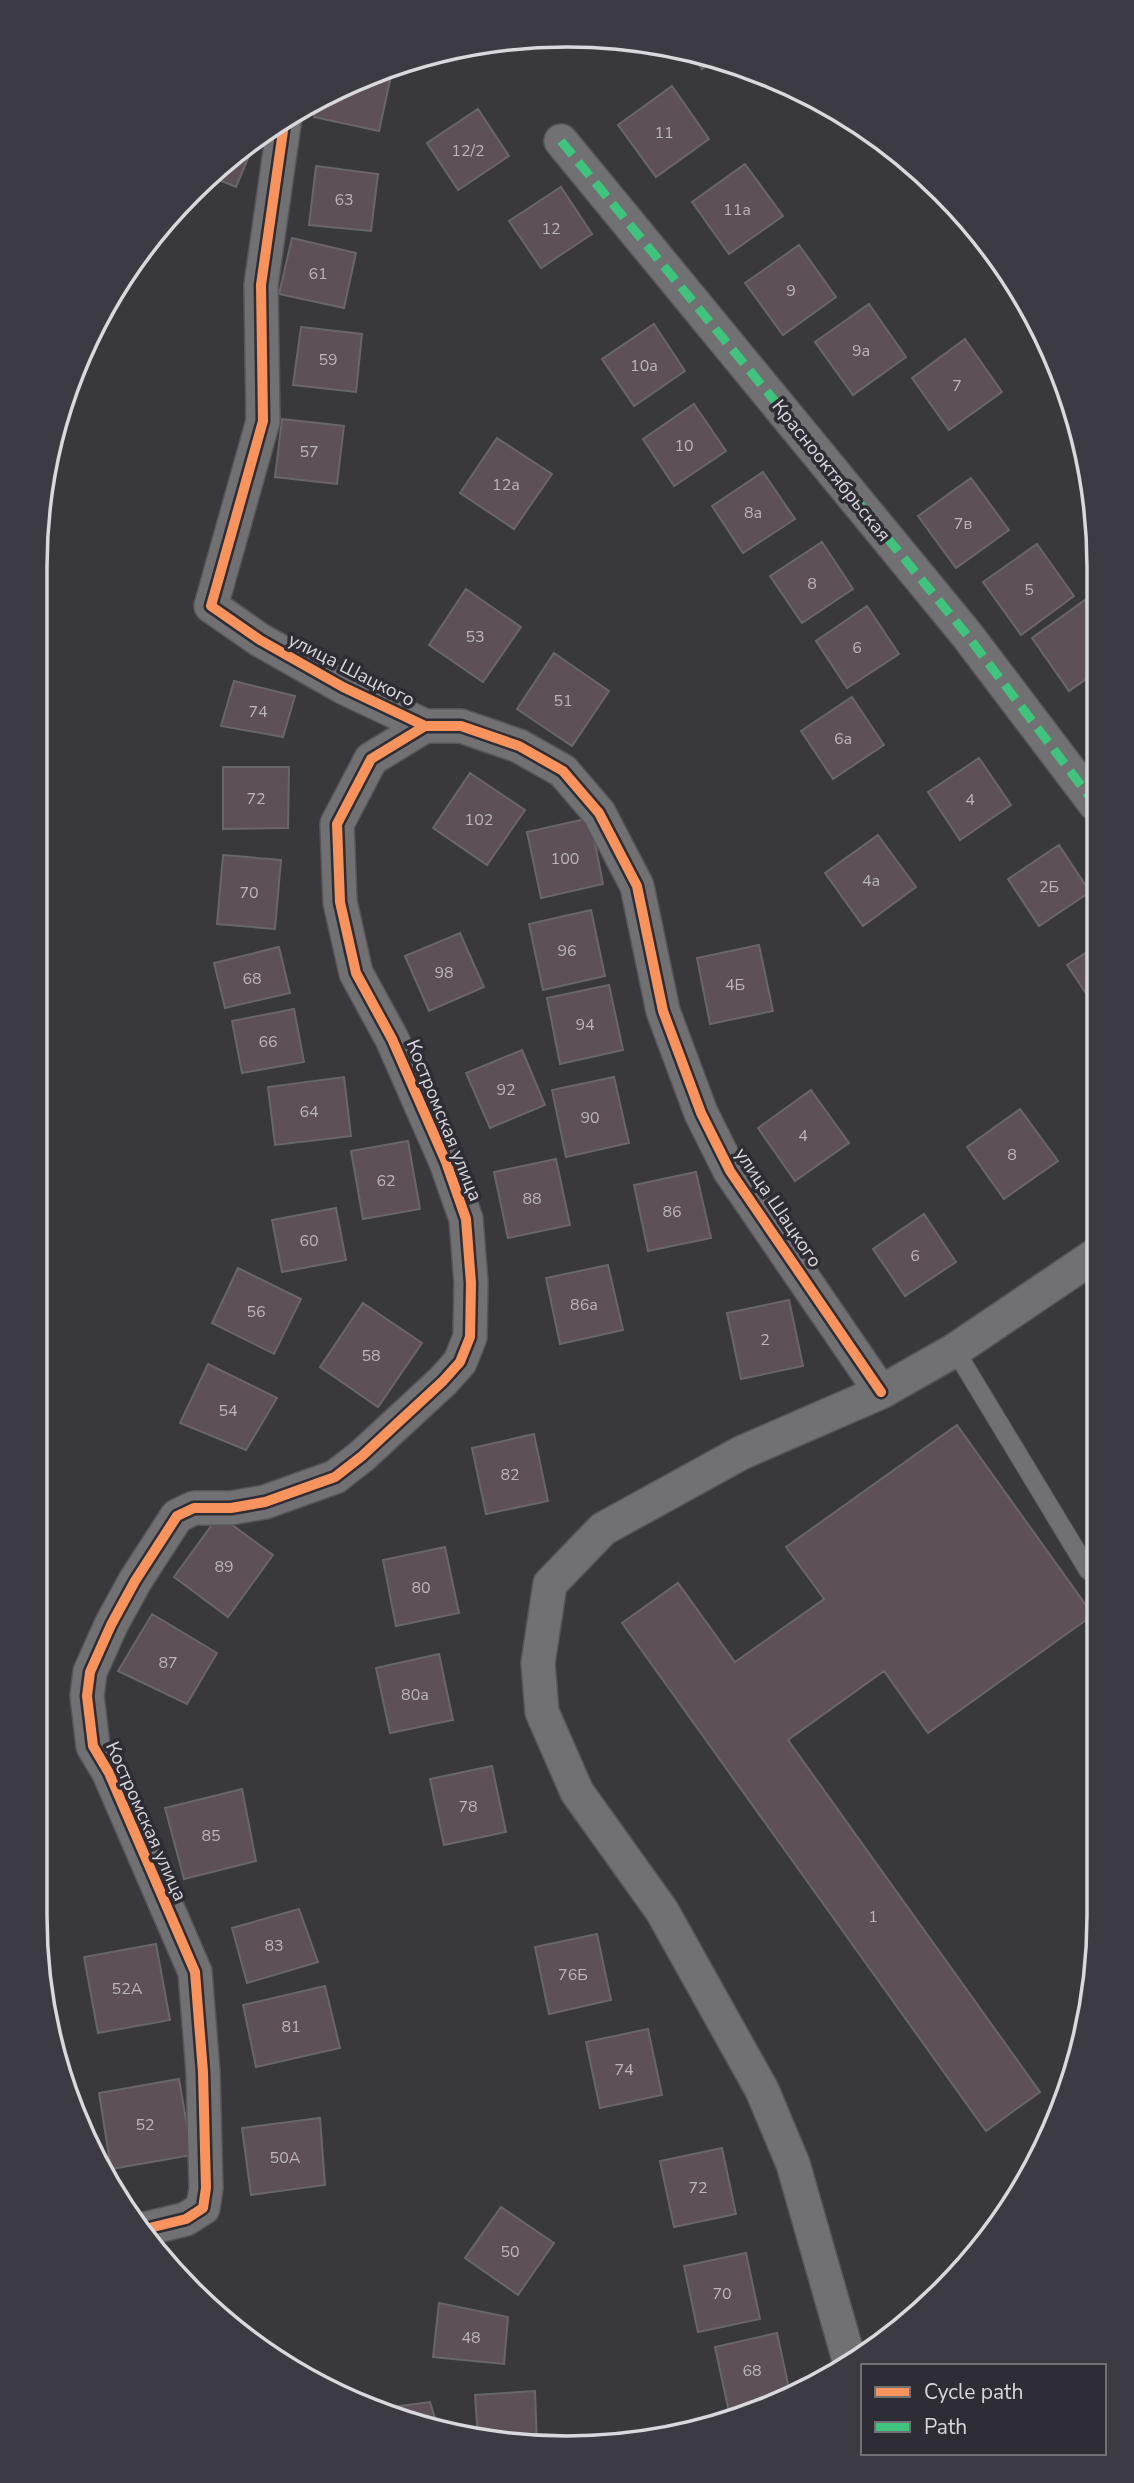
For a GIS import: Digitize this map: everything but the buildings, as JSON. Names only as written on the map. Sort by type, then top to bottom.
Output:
[{"type":"street","name":"улица Шацкого","points":[[283,132],[261,285],[263,421],[211,606],[260,640],[343,687],[425,726],[461,726],[519,746],[563,771],[599,813],[637,886],[663,1011],[701,1113],[730,1171],[881,1392]]},
{"type":"street","name":"Краснооктябрьская","points":[[561,141],[967,635],[1087,793]]},
{"type":"street","name":"Костромская улица","points":[[152,2227],[186,2219],[203,2208],[206,2188],[203,2072],[195,1972],[109,1773],[93,1746],[87,1696],[90,1672],[129,1592],[177,1516],[194,1508],[231,1508],[265,1502],[335,1477],[362,1456],[443,1381],[460,1362],[470,1337],[471,1283],[466,1219],[446,1161],[392,1038],[356,973],[340,902],[337,824],[371,759],[425,726]]},
{"type":"street","points":[[847,2353],[793,2164],[762,2091],[662,1911],[577,1792],[542,1712],[538,1663],[550,1584],[603,1529],[741,1453],[881,1392],[955,1350],[1087,1261]]},
{"type":"lane","points":[[955,1350],[1087,1568]]},
{"type":"marked path","points":[[561,141],[967,635],[1087,793]]},
{"type":"cycle path","points":[[283,132],[261,285],[263,421],[211,606],[260,640],[343,687],[425,726],[461,726],[519,746],[563,771],[599,813],[637,886],[663,1011],[701,1113],[730,1171],[881,1392]]},
{"type":"cycle path","points":[[152,2227],[186,2219],[203,2208],[206,2188],[203,2072],[195,1972],[109,1773],[93,1746],[87,1696],[90,1672],[135,1581],[177,1516],[194,1508],[231,1508],[265,1502],[335,1477],[362,1456],[443,1381],[460,1362],[470,1337],[471,1283],[466,1219],[446,1162],[392,1039],[356,973],[340,902],[337,824],[371,759],[425,726]]}]
